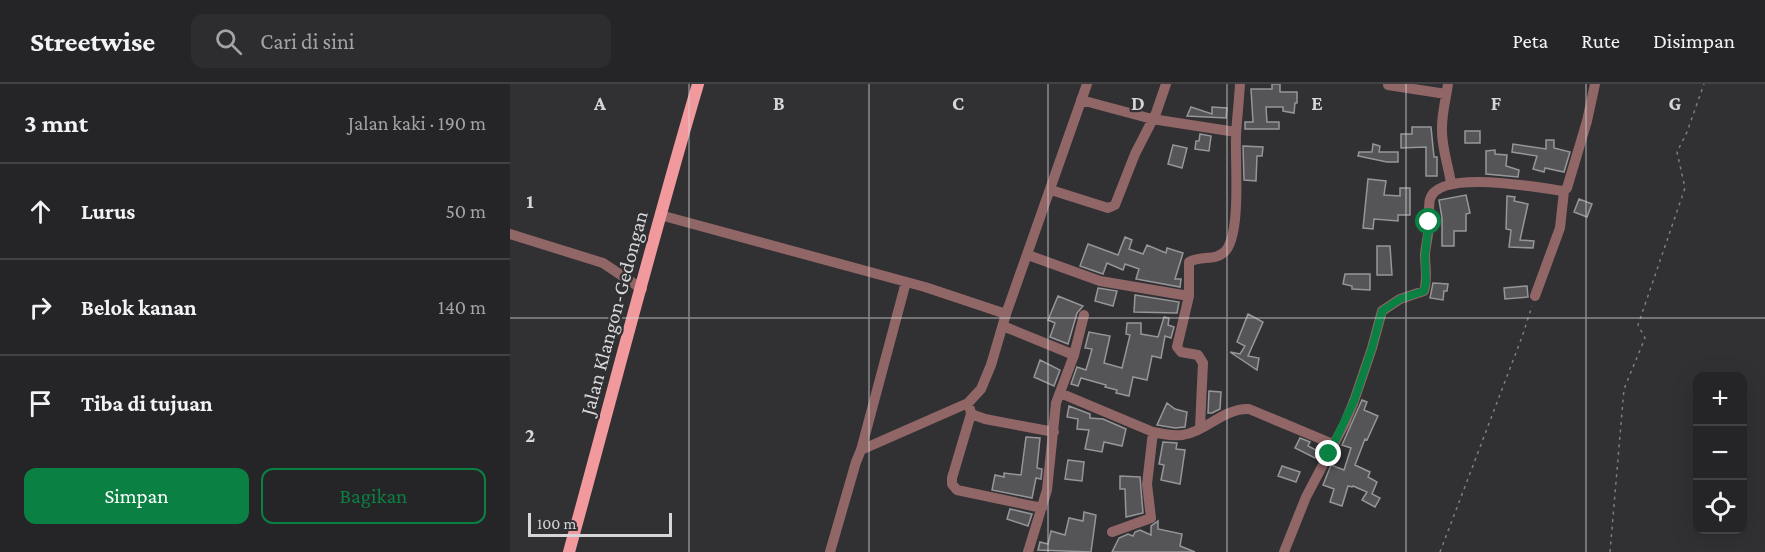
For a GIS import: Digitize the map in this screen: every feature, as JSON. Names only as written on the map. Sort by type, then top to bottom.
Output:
[{"type":"main road","name":"Jalan Klangon-Gedongan","points":[[569,552],[642,289],[660,215],[698,84]]},
{"type":"street","points":[[861,450],[968,403],[981,389],[1087,84]]},
{"type":"street","points":[[1051,190],[1108,208],[1115,205],[1135,154],[1156,113],[1166,84]]},
{"type":"street","points":[[1200,428],[1203,363],[1198,355],[1181,352],[1177,347],[1189,296],[1189,262],[1221,255],[1232,237],[1240,84]]},
{"type":"street","points":[[1535,296],[1560,228],[1564,191],[1567,188],[1587,121],[1594,84]]},
{"type":"street","points":[[1388,85],[1447,89],[1442,126],[1443,148],[1448,159],[1451,183]]},
{"type":"street","points":[[1082,100],[1152,119],[1236,132]]},
{"type":"street","points":[[1284,552],[1306,498],[1354,401],[1382,311],[1400,299],[1424,291],[1430,200],[1436,191],[1451,183],[1480,181],[1564,191]]},
{"type":"street","points":[[660,215],[906,282],[1006,314]]},
{"type":"street","points":[[510,234],[603,263],[642,289]]},
{"type":"street","points":[[1028,255],[1100,281],[1189,296]]},
{"type":"street","points":[[830,552],[861,450],[906,282]]},
{"type":"street","points":[[1028,552],[1047,490],[1056,403],[1074,355],[1084,315]]},
{"type":"street","points":[[1003,326],[1074,355]]},
{"type":"street","points":[[1060,393],[1153,432],[1184,435],[1235,410],[1249,409],[1333,444]]},
{"type":"street","points":[[968,403],[971,414],[952,484],[957,490],[1042,508]]},
{"type":"street","points":[[971,414],[1054,432]]},
{"type":"street","points":[[1112,532],[1151,518],[1147,484],[1153,432]]},
{"type":"path","points":[[1610,552],[1624,389],[1645,338],[1638,325],[1685,188],[1677,152],[1687,132],[1704,84]]},
{"type":"path","points":[[1440,552],[1522,337],[1535,296]]},
{"type":"building","points":[[1272,84],[1280,84],[1280,92],[1297,92],[1294,113],[1283,111],[1283,107],[1266,107],[1267,122],[1279,122],[1279,129],[1245,129],[1245,122],[1253,122],[1251,89],[1272,89]]},
{"type":"building","points":[[1191,107],[1212,114],[1212,107],[1227,108],[1226,118],[1187,116]]},
{"type":"building","points":[[1412,127],[1431,127],[1434,157],[1437,157],[1437,176],[1426,176],[1426,147],[1401,148],[1401,134],[1412,134]]},
{"type":"building","points":[[1465,131],[1480,131],[1480,143],[1465,143]]},
{"type":"building","points":[[1200,134],[1211,136],[1209,151],[1195,149]]},
{"type":"building","points":[[1546,140],[1554,140],[1554,148],[1570,152],[1564,172],[1545,168],[1544,172],[1533,169],[1537,156],[1512,152],[1513,144],[1546,149]]},
{"type":"building","points":[[1373,144],[1380,146],[1379,152],[1398,152],[1398,162],[1358,156],[1359,152],[1372,152]]},
{"type":"building","points":[[1173,145],[1187,148],[1182,168],[1168,164]]},
{"type":"building","points":[[1243,146],[1263,147],[1262,156],[1257,156],[1256,181],[1244,180]]},
{"type":"building","points":[[1495,150],[1495,154],[1507,155],[1506,166],[1519,170],[1518,177],[1486,174],[1486,151]]},
{"type":"building","points":[[1368,179],[1386,181],[1384,195],[1400,196],[1400,188],[1410,188],[1410,215],[1398,215],[1398,221],[1374,219],[1373,229],[1363,228]]},
{"type":"building","points":[[1466,195],[1470,213],[1466,214],[1466,231],[1454,231],[1454,246],[1442,246],[1442,218],[1439,200]]},
{"type":"building","points":[[1507,196],[1515,197],[1514,201],[1528,204],[1520,240],[1534,241],[1533,248],[1509,247],[1511,230],[1506,229]]},
{"type":"building","points":[[1579,199],[1592,204],[1587,217],[1574,212]]},
{"type":"building","points":[[1125,237],[1132,240],[1129,249],[1143,254],[1147,245],[1166,253],[1167,248],[1183,253],[1175,279],[1181,279],[1180,287],[1136,279],[1139,269],[1125,264],[1123,270],[1107,263],[1103,274],[1080,266],[1088,244],[1118,255]]},
{"type":"building","points":[[1377,246],[1390,246],[1392,275],[1377,275]]},
{"type":"building","points":[[1345,274],[1370,274],[1370,290],[1352,289],[1352,286],[1343,284]]},
{"type":"building","points":[[1433,283],[1448,284],[1443,300],[1430,298]]},
{"type":"building","points":[[1527,286],[1528,297],[1505,299],[1504,288]]},
{"type":"building","points":[[1098,288],[1117,291],[1113,306],[1095,301]]},
{"type":"building","points":[[1135,295],[1179,302],[1177,313],[1134,312]]},
{"type":"building","points":[[1058,296],[1083,306],[1077,313],[1068,344],[1050,337],[1055,323],[1048,320]]},
{"type":"building","points":[[1248,314],[1263,322],[1248,356],[1259,358],[1257,370],[1230,352],[1240,354],[1245,346],[1237,342]]},
{"type":"building","points":[[1164,317],[1169,318],[1168,325],[1174,327],[1171,338],[1165,336],[1161,358],[1152,356],[1147,380],[1133,377],[1129,396],[1116,393],[1117,390],[1105,387],[1106,385],[1081,378],[1078,386],[1071,384],[1077,367],[1086,370],[1092,349],[1085,348],[1089,332],[1110,336],[1104,363],[1122,368],[1130,335],[1126,334],[1127,323],[1141,323],[1141,334],[1158,337]]},
{"type":"building","points":[[1040,360],[1060,370],[1054,386],[1034,377]]},
{"type":"building","points":[[1209,391],[1221,392],[1220,409],[1212,413],[1208,413]]},
{"type":"building","points":[[1362,400],[1367,402],[1364,410],[1378,416],[1367,440],[1365,439],[1355,465],[1370,472],[1368,477],[1377,482],[1372,494],[1380,498],[1375,507],[1362,500],[1367,492],[1348,486],[1342,506],[1330,502],[1334,489],[1323,485],[1331,465],[1344,470],[1351,448],[1342,445]]},
{"type":"building","points":[[1167,403],[1175,409],[1187,412],[1185,427],[1157,425]]},
{"type":"building","points":[[1069,406],[1090,414],[1090,418],[1103,419],[1126,429],[1122,446],[1104,442],[1102,452],[1085,449],[1089,430],[1077,429],[1078,419],[1067,417]]},
{"type":"building","points":[[1026,437],[1040,438],[1037,468],[1042,469],[1041,479],[1036,478],[1032,498],[992,490],[995,475],[1004,477],[1004,473],[1021,475]]},
{"type":"building","points":[[1300,438],[1310,442],[1308,446],[1318,451],[1315,458],[1295,448]]},
{"type":"building","points":[[1163,442],[1177,443],[1176,449],[1185,450],[1180,484],[1161,480],[1164,465],[1159,464]]},
{"type":"building","points":[[1068,460],[1084,462],[1082,481],[1065,479]]},
{"type":"building","points":[[1282,466],[1300,472],[1296,482],[1278,476]]},
{"type":"building","points":[[1120,476],[1140,477],[1143,513],[1126,517],[1125,489],[1120,489]]},
{"type":"building","points":[[1010,509],[1032,514],[1028,526],[1007,519]]},
{"type":"building","points":[[1084,512],[1096,515],[1091,552],[1038,550],[1040,542],[1048,544],[1051,531],[1065,535],[1069,518],[1083,521]]},
{"type":"building","points":[[1158,521],[1158,529],[1182,534],[1180,546],[1195,552],[1112,552],[1119,538],[1128,534],[1133,536],[1140,530],[1151,535],[1151,526]]},
{"type":"route","points":[[1329,454],[1354,401],[1382,311],[1400,299],[1424,291],[1429,222]]}]
